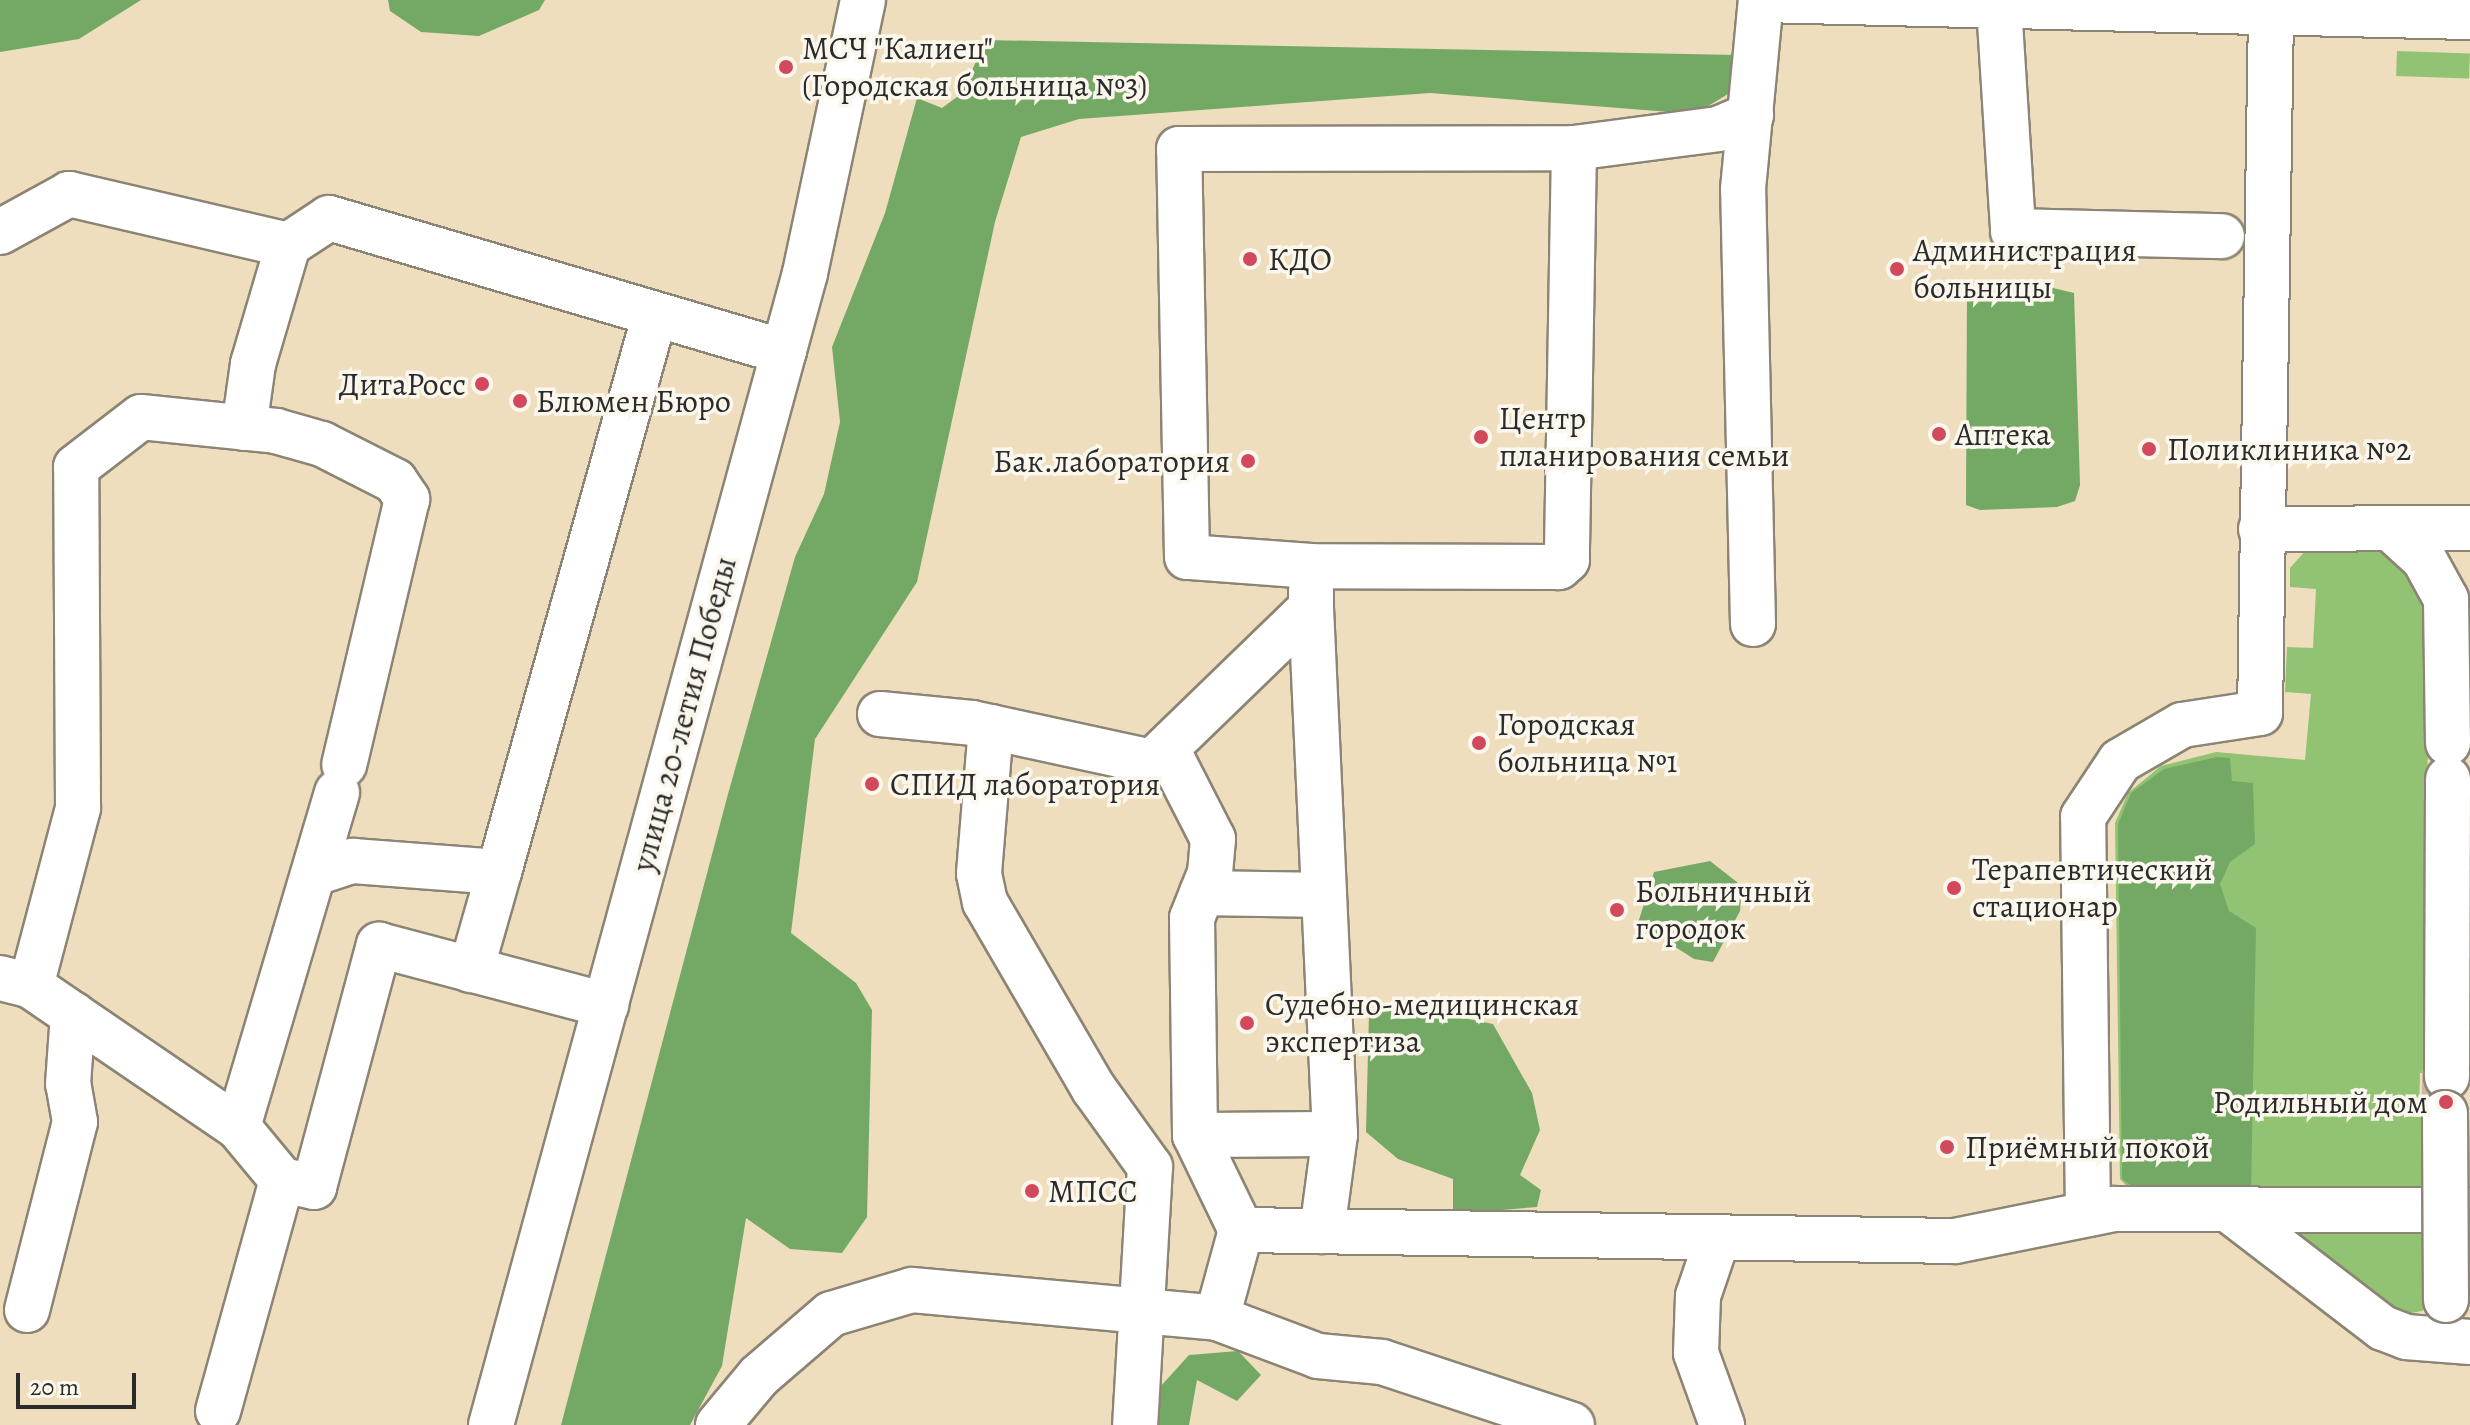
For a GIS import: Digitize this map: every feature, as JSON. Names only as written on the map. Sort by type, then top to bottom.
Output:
[{"type":"street","name":"улица 20-летия Победы","points":[[491,1425],[784,352],[863,0]]},
{"type":"street","points":[[1753,624],[1743,189],[1762,0],[2470,17]]},
{"type":"street","points":[[1999,6],[2013,231],[2222,236]]},
{"type":"street","points":[[2088,1214],[2083,817],[2132,754],[2182,725],[2260,713],[2271,12]]},
{"type":"street","points":[[1574,148],[1567,560],[1559,567],[1311,587],[1196,561],[1181,548],[1179,149],[1574,148],[1718,129],[1751,115]]},
{"type":"street","points":[[0,232],[69,194],[288,245]]},
{"type":"street","points":[[244,428],[253,364],[288,245],[329,218],[784,352]]},
{"type":"street","points":[[471,970],[655,314]]},
{"type":"street","points":[[238,1127],[315,873],[407,499],[395,481],[322,444],[244,428],[141,417],[76,467],[78,808],[16,982],[73,1014],[238,1127],[282,1180],[314,1187],[379,945],[606,1005]]},
{"type":"street","points":[[2229,1210],[2383,1328],[2454,1327],[2446,1095],[2446,599],[2424,559],[2390,528]]},
{"type":"street","points":[[2261,529],[2470,528]]},
{"type":"street","points":[[880,714],[991,727],[1152,762],[1311,587]]},
{"type":"street","points":[[1311,587],[1335,1134],[1322,1231]]},
{"type":"street","points":[[991,727],[979,874],[985,902],[1094,1089],[1150,1167],[1138,1311],[1135,1425]]},
{"type":"street","points":[[1167,749],[1213,839],[1202,893],[1192,918],[1203,1154],[1241,1230],[1217,1318]]},
{"type":"street","points":[[315,873],[353,861],[499,872]]},
{"type":"street","points":[[1202,893],[1324,895]]},
{"type":"street","points":[[27,1310],[75,1122],[68,1084],[73,1014]]},
{"type":"street","points":[[1150,1167],[1203,1154],[1335,1134]]},
{"type":"street","points":[[218,1411],[282,1180]]},
{"type":"street","points":[[1241,1230],[1955,1241],[2088,1214],[2229,1210],[2470,1210]]},
{"type":"street","points":[[1718,1237],[1698,1296],[1696,1353],[1722,1425]]},
{"type":"street","points":[[718,1425],[794,1342],[869,1297],[912,1290],[1217,1318],[1318,1356],[1382,1362],[1572,1425]]},
{"type":"green space","points":[[0,0],[141,0],[79,39],[0,52]]},
{"type":"green space","points":[[388,0],[545,0],[539,10],[479,36],[421,32],[390,11]]},
{"type":"green space","points":[[986,40],[1736,55],[1733,91],[1695,114],[1430,93],[1079,119],[1021,137],[995,222],[917,582],[815,739],[791,933],[856,983],[872,1010],[867,1217],[842,1253],[790,1249],[746,1218],[722,1366],[690,1425],[561,1425],[728,794],[795,557],[824,494],[840,422],[832,347],[885,213],[917,98],[942,108],[961,94]]},
{"type":"green space","points":[[2397,51],[2470,54],[2469,79],[2396,76]]},
{"type":"green space","points":[[2019,280],[2074,293],[2080,485],[2075,501],[2057,507],[1980,510],[1966,505],[1967,290]]},
{"type":"green space","points":[[2377,547],[2414,578],[2433,610],[2427,780],[2431,1073],[2420,1073],[2419,1113],[2432,1114],[2435,1296],[2422,1311],[2400,1315],[2274,1230],[2136,1196],[2120,1179],[2115,823],[2128,793],[2161,766],[2216,752],[2305,760],[2311,694],[2285,692],[2287,647],[2313,648],[2316,589],[2290,587],[2290,568],[2308,548]]},
{"type":"green space","points":[[2217,757],[2230,758],[2232,781],[2253,783],[2255,844],[2230,862],[2220,884],[2229,911],[2256,928],[2251,1190],[2136,1189],[2122,1179],[2118,824],[2131,793],[2164,769]]},
{"type":"green space","points":[[1710,861],[1742,886],[1740,911],[1713,962],[1694,959],[1638,923],[1654,872]]},
{"type":"green space","points":[[1405,1006],[1493,1024],[1532,1093],[1540,1130],[1520,1175],[1541,1190],[1537,1207],[1453,1214],[1453,1179],[1398,1159],[1366,1132],[1369,1013]]},
{"type":"green space","points":[[1238,1351],[1261,1375],[1237,1401],[1197,1380],[1189,1425],[1155,1425],[1160,1387],[1189,1355]]},
{"type":"tunnel","points":[[2422,1092],[2446,1092]]},
{"type":"place","name":"МСЧ \"Калиец\" (Городская больница №3)","points":[[786,67]]},
{"type":"place","name":"КДО","points":[[1250,259]]},
{"type":"place","name":"Администрация больницы","points":[[1897,269]]},
{"type":"place","name":"ДитаРосс","points":[[482,384]]},
{"type":"place","name":"Блюмен Бюро","points":[[520,401]]},
{"type":"place","name":"Аптека","points":[[1939,434]]},
{"type":"place","name":"Центр планирования семьи","points":[[1481,437]]},
{"type":"place","name":"Поликлиника №2","points":[[2149,449]]},
{"type":"place","name":"Бак.лаборатория","points":[[1248,461]]},
{"type":"place","name":"Городская больница №1","points":[[1479,743]]},
{"type":"place","name":"СПИД лаборатория","points":[[872,784]]},
{"type":"place","name":"Терапевтический стационар","points":[[1954,888]]},
{"type":"place","name":"Больничный городок","points":[[1617,910]]},
{"type":"place","name":"Судебно-медицинская экспертиза","points":[[1247,1023]]},
{"type":"place","name":"Родильный дом","points":[[2446,1102]]},
{"type":"place","name":"Приёмный покой","points":[[1947,1147]]},
{"type":"place","name":"МПСС","points":[[1032,1191]]}]
